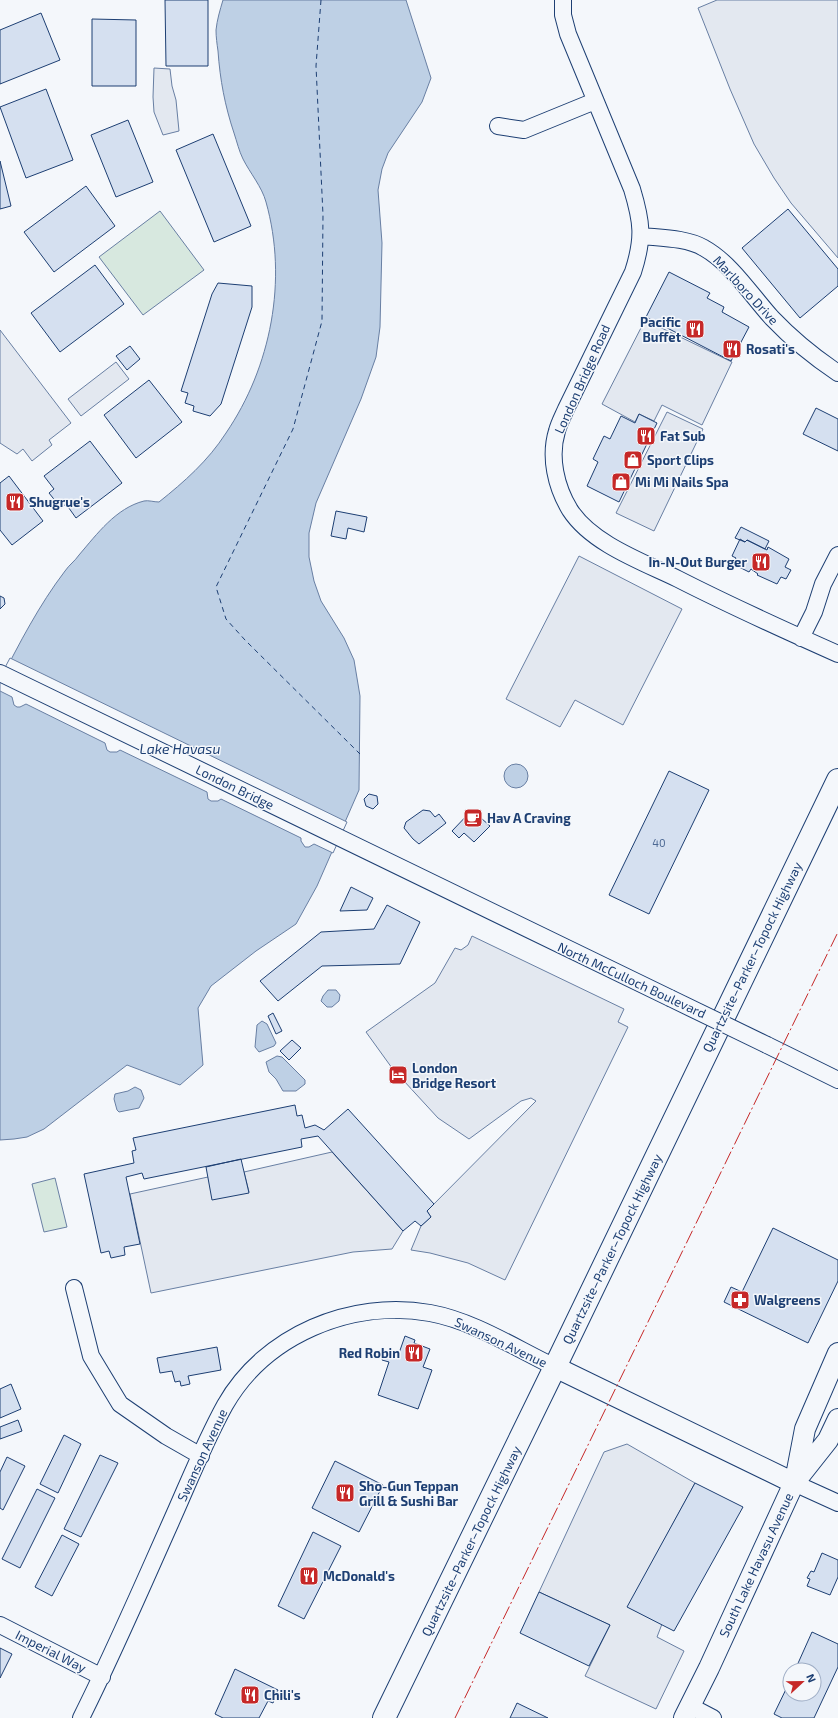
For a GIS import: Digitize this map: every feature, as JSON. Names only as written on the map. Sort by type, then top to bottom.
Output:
[{"type":"highway","name":"Quartzsite–Parker–Topock Highway","points":[[384,1718],[838,780]]},
{"type":"main road","points":[[794,1483],[805,1429],[838,1353]]},
{"type":"main road","name":"Swanson Avenue","points":[[555,1367],[794,1483]]},
{"type":"main road","name":"South Lake Havasu Avenue","points":[[687,1712],[794,1483],[828,1440],[838,1420]]},
{"type":"street","name":"London Bridge Road","points":[[563,0],[563,15],[568,34],[632,190],[639,214],[642,236],[639,254],[633,272],[566,408],[557,431],[553,451],[560,491],[570,510],[586,529],[605,542],[801,638],[838,654]]},
{"type":"street","points":[[498,126],[524,130],[595,101]]},
{"type":"street","name":"Marlboro Drive","points":[[642,236],[670,239],[704,247],[729,269],[789,335],[818,360],[838,372]]},
{"type":"street","points":[[801,638],[814,612],[823,584],[838,555]]},
{"type":"street","name":"London Bridge","points":[[0,673],[448,890]]},
{"type":"street","name":"North McCulloch Boulevard","points":[[448,890],[838,1080]]},
{"type":"street","points":[[74,1288],[91,1356],[120,1404],[166,1436],[201,1456]]},
{"type":"street","name":"Swanson Avenue","points":[[81,1718],[102,1678],[225,1405],[240,1383],[270,1354],[298,1334],[329,1320],[346,1315],[396,1309],[425,1312],[464,1322],[555,1367]]},
{"type":"street","name":"Swanson Avenue","points":[[794,1483],[838,1503]]},
{"type":"street","name":"Imperial Way","points":[[0,1625],[102,1678]]},
{"type":"street","points":[[687,1712],[713,1718]]},
{"type":"shaded area","points":[[717,0],[838,0],[838,258],[791,203],[754,144],[730,89],[698,8]]},
{"type":"shaded area","points":[[154,68],[170,69],[172,86],[176,100],[179,131],[163,135],[154,112]]},
{"type":"shaded area","points":[[160,211],[204,270],[143,315],[99,257]]},
{"type":"shaded area","points":[[645,320],[732,362],[702,425],[662,405],[654,421],[639,414],[635,422],[602,404]]},
{"type":"shaded area","points":[[0,330],[71,423],[49,440],[52,445],[32,461],[23,449],[17,454],[0,443]]},
{"type":"shaded area","points":[[116,362],[129,379],[81,416],[68,399]]},
{"type":"shaded area","points":[[667,412],[703,429],[654,531],[616,513]]},
{"type":"shaded area","points":[[579,556],[682,609],[623,725],[575,700],[560,727],[506,699]]},
{"type":"shaded area","points":[[472,936],[624,1009],[618,1022],[628,1027],[505,1280],[468,1263],[430,1253],[411,1250],[421,1226],[431,1217],[427,1211],[536,1101],[531,1098],[521,1101],[469,1139],[438,1118],[392,1068],[366,1032],[435,983],[455,948],[461,950],[468,945]]},
{"type":"shaded area","points":[[332,1152],[403,1231],[392,1249],[353,1252],[151,1293],[130,1194],[208,1177],[249,1192],[244,1172]]},
{"type":"shaded area","points":[[55,1178],[67,1227],[44,1232],[32,1184]]},
{"type":"shaded area","points":[[627,1444],[695,1483],[628,1607],[662,1624],[657,1637],[684,1651],[656,1709],[585,1676],[610,1625],[539,1592],[604,1452]]},
{"type":"water","name":"Lake Havasu","points":[[223,0],[406,0],[431,78],[422,102],[388,153],[382,169],[378,190],[382,243],[380,327],[376,357],[361,399],[316,503],[309,533],[309,557],[314,581],[321,601],[344,638],[354,660],[360,696],[359,790],[317,886],[296,924],[256,951],[211,986],[198,1008],[203,1065],[180,1085],[127,1065],[44,1129],[27,1137],[0,1140],[0,681],[22,639],[47,597],[67,569],[100,531],[116,516],[134,504],[146,501],[159,502],[195,470],[219,443],[242,407],[254,380],[264,351],[271,322],[275,292],[275,262],[272,232],[264,196],[239,150],[223,93],[216,26]]},
{"type":"water","points":[[516,764],[525,767],[528,776],[525,785],[516,788],[507,785],[504,776],[507,767]]},
{"type":"water","points":[[328,990],[336,990],[340,995],[339,1001],[332,1007],[327,1007],[321,1001]]},
{"type":"water","points":[[262,1021],[267,1024],[276,1043],[274,1046],[259,1052],[255,1047],[257,1025]]},
{"type":"water","points":[[277,1056],[282,1057],[305,1080],[305,1084],[296,1091],[283,1091],[276,1079],[269,1072],[266,1062]]},
{"type":"water","points":[[135,1087],[141,1090],[144,1098],[139,1108],[119,1112],[114,1099],[115,1094],[128,1091]]},
{"type":"pier","points":[[10,658],[347,822],[333,853],[314,844],[309,847],[305,847],[301,841],[301,838],[221,799],[218,801],[211,801],[208,799],[207,792],[120,750],[117,752],[110,752],[107,750],[105,743],[26,704],[17,707],[14,705],[12,697],[0,691],[0,677]]},
{"type":"building","points":[[165,0],[208,0],[208,66],[166,66]]},
{"type":"building","points":[[41,13],[60,60],[0,84],[0,30]]},
{"type":"building","points":[[92,19],[136,20],[136,86],[92,86]]},
{"type":"building","points":[[46,89],[73,160],[26,178],[0,107]]},
{"type":"building","points":[[128,120],[153,182],[116,197],[91,135]]},
{"type":"building","points":[[213,134],[251,226],[214,242],[176,150]]},
{"type":"building","points":[[0,161],[11,206],[0,209]]},
{"type":"building","points":[[86,186],[115,226],[54,272],[24,232]]},
{"type":"building","points":[[788,209],[838,269],[838,286],[800,318],[742,248]]},
{"type":"building","points":[[95,265],[124,304],[60,352],[31,313]]},
{"type":"building","points":[[669,272],[710,293],[707,298],[724,307],[722,312],[749,327],[731,361],[646,317]]},
{"type":"building","points":[[218,283],[252,286],[252,307],[221,404],[210,416],[193,411],[194,406],[185,403],[188,393],[181,391],[212,294]]},
{"type":"building","points":[[130,346],[140,359],[127,370],[116,356]]},
{"type":"building","points":[[149,380],[182,422],[136,458],[104,415]]},
{"type":"building","points":[[816,408],[838,419],[838,451],[803,434]]},
{"type":"building","points":[[639,414],[657,423],[619,502],[587,486],[598,462],[593,459],[604,436],[610,439],[621,416],[635,423]]},
{"type":"building","points":[[90,441],[122,483],[76,518],[66,504],[61,508],[49,493],[54,489],[44,476]]},
{"type":"building","name":"Shugrue's","points":[[9,476],[43,521],[12,545],[0,530],[0,483]]},
{"type":"building","points":[[336,511],[367,517],[364,532],[348,528],[346,539],[331,536]]},
{"type":"building","points":[[741,527],[769,541],[765,549],[747,540],[745,542],[735,538]]},
{"type":"building","name":"In-N-Out Burger","points":[[740,539],[745,542],[747,540],[767,550],[768,547],[789,559],[785,567],[791,570],[786,579],[781,577],[777,584],[757,575],[758,574],[751,569],[749,572],[733,564],[736,558],[732,556]]},
{"type":"building","points":[[0,596],[4,598],[5,604],[0,609]]},
{"type":"building","points":[[669,771],[709,790],[649,914],[609,895]]},
{"type":"building","points":[[369,794],[377,796],[378,804],[373,809],[366,806],[364,799]]},
{"type":"building","points":[[423,810],[430,811],[435,817],[439,814],[446,823],[419,844],[404,828],[406,822]]},
{"type":"building","name":"Hav A Craving","points":[[472,810],[490,826],[474,842],[464,833],[459,838],[452,831]]},
{"type":"building","points":[[351,887],[373,898],[367,910],[340,911]]},
{"type":"building","points":[[387,905],[420,922],[400,964],[322,966],[278,1001],[260,981],[321,932],[374,929]]},
{"type":"building","points":[[273,1013],[282,1031],[276,1034],[268,1016]]},
{"type":"building","points":[[292,1040],[301,1048],[289,1060],[280,1051]]},
{"type":"building","points":[[295,1105],[297,1116],[302,1115],[305,1128],[315,1125],[324,1130],[348,1109],[434,1204],[427,1211],[431,1217],[421,1226],[415,1221],[403,1231],[318,1136],[301,1139],[302,1147],[144,1179],[142,1173],[126,1177],[140,1244],[124,1247],[125,1255],[111,1258],[109,1251],[101,1253],[84,1174],[134,1163],[132,1151],[136,1150],[133,1138]]},
{"type":"building","points":[[241,1159],[249,1193],[212,1200],[206,1167]]},
{"type":"building","name":"Walgreens","points":[[773,1228],[838,1260],[838,1281],[808,1343],[724,1302],[731,1287],[742,1292]]},
{"type":"building","points":[[405,1336],[415,1340],[414,1343],[430,1349],[423,1367],[432,1370],[418,1409],[378,1395],[389,1362],[382,1360],[385,1352],[398,1356]]},
{"type":"building","points":[[217,1347],[221,1370],[188,1376],[190,1384],[181,1386],[180,1381],[175,1382],[172,1371],[160,1373],[157,1358]]},
{"type":"building","points":[[11,1384],[21,1409],[0,1418],[0,1389]]},
{"type":"building","points":[[18,1420],[22,1431],[0,1439],[0,1427]]},
{"type":"building","points":[[64,1435],[81,1444],[58,1493],[40,1484]]},
{"type":"building","points":[[100,1455],[118,1463],[81,1537],[64,1529]]},
{"type":"building","points":[[7,1457],[25,1466],[3,1510],[0,1508],[0,1472]]},
{"type":"building","points":[[335,1461],[383,1485],[359,1532],[312,1508]]},
{"type":"building","points":[[695,1483],[743,1507],[674,1631],[627,1607]]},
{"type":"building","points":[[37,1489],[55,1498],[20,1568],[2,1559]]},
{"type":"building","name":"McDonald's","points":[[313,1532],[341,1546],[304,1619],[278,1606]]},
{"type":"building","points":[[62,1535],[79,1544],[52,1596],[35,1587]]},
{"type":"building","points":[[822,1553],[838,1560],[838,1577],[830,1595],[807,1586],[810,1579],[807,1578],[811,1571],[814,1572]]},
{"type":"building","points":[[539,1592],[610,1625],[589,1666],[520,1633]]},
{"type":"building","points":[[812,1632],[838,1644],[838,1667],[822,1701],[822,1662],[799,1662]]},
{"type":"building","points":[[0,1648],[12,1654],[0,1678]]},
{"type":"building","name":"Chili's","points":[[235,1669],[278,1690],[273,1703],[268,1701],[259,1718],[223,1718],[215,1714]]},
{"type":"building","points":[[782,1698],[782,1702],[822,1702],[814,1718],[782,1718],[774,1714]]},
{"type":"building","points":[[517,1703],[548,1718],[510,1718]]},
{"type":"ferry route","points":[[321,0],[316,66],[323,215],[322,321],[293,429],[216,587],[226,619],[245,640],[360,754]]},
{"type":"power","points":[[455,1718],[838,932]]},
{"type":"place","name":"Pacific Buffet","points":[[695,329]]},
{"type":"place","name":"Rosati's","points":[[732,349]]},
{"type":"place","name":"Fat Sub","points":[[646,436]]},
{"type":"place","name":"Sport Clips","points":[[633,460]]},
{"type":"place","name":"Mi Mi Nails Spa","points":[[621,482]]},
{"type":"place","name":"Shugrue's","points":[[15,502]]},
{"type":"place","name":"In-N-Out Burger","points":[[761,562]]},
{"type":"place","name":"Hav A Craving","points":[[473,818]]},
{"type":"place","name":"London Bridge Resort","points":[[398,1075]]},
{"type":"place","name":"Walgreens","points":[[740,1300]]},
{"type":"place","name":"Red Robin","points":[[414,1353]]},
{"type":"place","name":"Sho-Gun Teppan Grill & Sushi Bar","points":[[345,1493]]},
{"type":"place","name":"McDonald's","points":[[309,1576]]},
{"type":"place","name":"Chili's","points":[[250,1695]]}]
